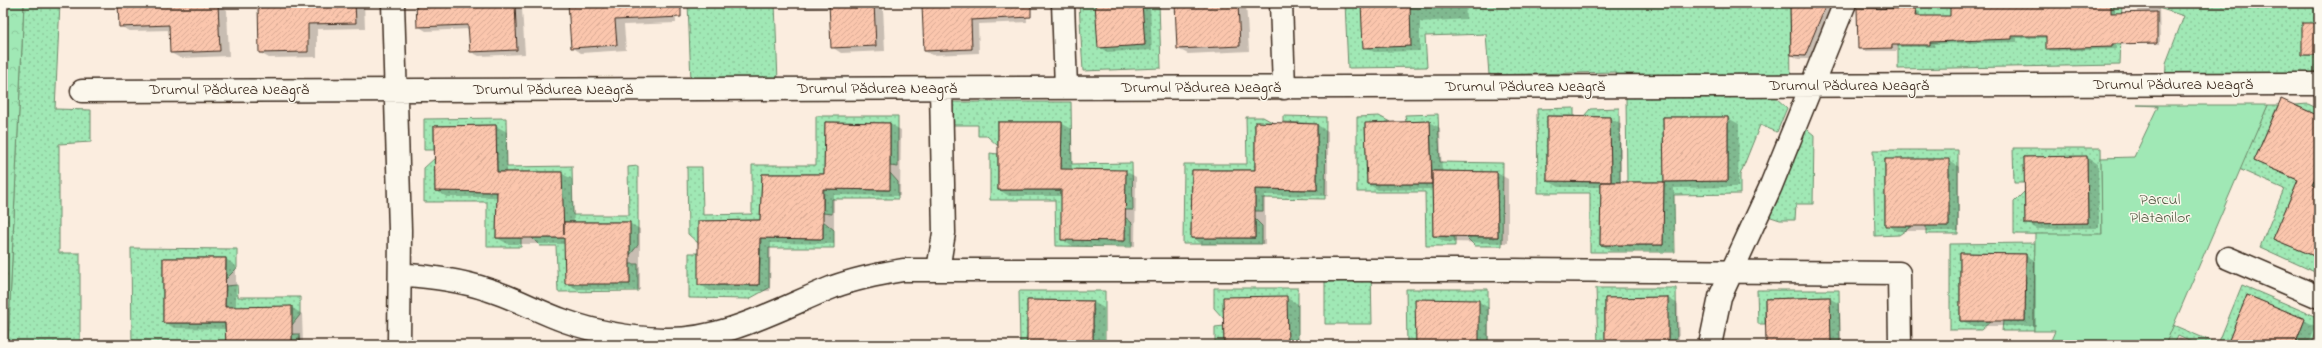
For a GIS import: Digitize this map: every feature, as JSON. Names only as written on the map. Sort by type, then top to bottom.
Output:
[{"type":"street","points":[[394,3],[400,274],[399,345]]},
{"type":"street","points":[[1063,3],[1066,88]]},
{"type":"street","points":[[1281,3],[1284,88]]},
{"type":"street","points":[[1710,345],[1720,297],[1733,271],[1796,125],[1845,3]]},
{"type":"street","name":"Drumul Pădurea Neagră","points":[[82,91],[1810,87],[2319,84]]},
{"type":"street","points":[[938,270],[944,233],[941,89]]},
{"type":"street","points":[[2228,258],[2319,298]]},
{"type":"street","points":[[400,274],[464,282],[490,290],[564,321],[586,328],[664,339],[690,337],[748,323],[834,287],[872,275],[903,270],[1733,271],[1898,273],[1900,345]]},
{"type":"green space","points":[[3,3],[24,3],[8,345],[3,345]]},
{"type":"green space","points":[[24,3],[60,3],[55,109],[91,110],[91,142],[59,144],[59,253],[80,253],[80,345],[8,345]]},
{"type":"green space","points":[[688,3],[775,3],[778,82],[691,82]]},
{"type":"green space","points":[[1079,3],[1159,3],[1161,68],[1083,71]]},
{"type":"green space","points":[[1345,3],[1790,3],[1791,87],[1616,87],[1615,72],[1489,75],[1486,34],[1425,36],[1427,67],[1348,68]]},
{"type":"green space","points":[[1898,3],[2122,3],[2120,65],[1898,69]]},
{"type":"green space","points":[[2142,3],[2319,3],[2319,84],[2165,85],[2166,63],[2184,16]]},
{"type":"green space","points":[[1774,96],[1787,108],[1777,132],[1760,125],[1740,175],[1740,194],[1674,195],[1675,252],[1590,252],[1590,193],[1538,193],[1537,109],[1574,108],[1574,116],[1547,116],[1547,181],[1601,182],[1600,245],[1663,245],[1664,182],[1627,182],[1626,97]],"holes":[[[1663,117],[1728,117],[1728,181],[1664,182]]]},
{"type":"green space","points":[[941,102],[1071,102],[1072,164],[1132,163],[1133,210],[1125,210],[1061,170],[1062,122],[998,122],[998,146],[987,136],[978,136],[978,125],[942,125]]},
{"type":"green space","points":[[2308,104],[2319,109],[2319,116],[2295,105]]},
{"type":"green space","name":"Parcul Platanilor","points":[[2137,105],[2268,105],[2165,345],[2049,345],[2055,331],[2034,331],[2035,234],[2102,234],[2101,158],[2134,157],[2158,106]]},
{"type":"green space","points":[[2268,105],[2278,105],[2254,161],[2298,180],[2273,239],[2319,258],[2319,274],[2260,247],[2284,189],[2239,169]]},
{"type":"green space","points":[[1619,108],[1620,182],[1611,182],[1610,117],[1584,116],[1590,109]]},
{"type":"green space","points":[[1438,114],[1440,162],[1503,163],[1502,246],[1475,246],[1466,237],[1498,237],[1497,172],[1432,171],[1430,121],[1406,122],[1405,115]]},
{"type":"green space","points":[[816,116],[898,116],[898,167],[890,166],[890,123],[825,122],[824,174],[762,174],[760,220],[699,221],[699,244],[688,234],[687,167],[702,167],[703,215],[752,214],[752,165],[816,165]]},
{"type":"green space","points":[[1283,116],[1326,117],[1325,199],[1263,198],[1263,211],[1255,211],[1255,189],[1317,190],[1317,124],[1283,122]]},
{"type":"green space","points":[[1379,116],[1390,122],[1365,124],[1367,184],[1432,184],[1433,236],[1455,237],[1455,246],[1426,246],[1425,192],[1357,192],[1357,117]]},
{"type":"green space","points":[[1246,117],[1263,117],[1272,122],[1255,123],[1255,170],[1192,170],[1191,238],[1255,238],[1255,219],[1262,226],[1262,244],[1183,244],[1184,164],[1247,164]]},
{"type":"green space","points":[[506,118],[507,167],[572,166],[573,215],[629,215],[628,167],[638,166],[638,245],[630,255],[629,222],[563,222],[561,172],[497,172],[496,125],[434,126],[434,150],[424,150],[424,119]]},
{"type":"green space","points":[[1803,126],[1814,135],[1813,204],[1796,204],[1795,220],[1780,220],[1765,215]]},
{"type":"green space","points":[[2013,148],[2101,148],[2102,235],[2014,234],[2014,202],[2025,191],[2025,224],[2088,223],[2087,157],[2024,157],[2025,183],[2014,183]]},
{"type":"green space","points":[[1873,150],[1958,150],[1958,234],[1926,234],[1926,226],[1885,159],[1885,225],[1912,226],[1899,235],[1875,236]]},
{"type":"green space","points":[[990,153],[998,154],[998,190],[1061,190],[1125,217],[1132,223],[1132,247],[1056,246],[1055,200],[990,200]]},
{"type":"green space","points":[[435,158],[435,191],[497,192],[496,238],[521,238],[521,247],[487,247],[487,202],[424,202],[424,168]]},
{"type":"green space","points":[[2319,169],[2319,189],[2312,185]]},
{"type":"green space","points":[[890,173],[898,182],[898,199],[832,199],[832,214],[823,213],[824,189],[889,190]]},
{"type":"green space","points":[[823,221],[834,230],[834,248],[769,248],[769,288],[749,299],[689,298],[689,253],[699,253],[699,285],[759,285],[761,238],[823,239]]},
{"type":"green space","points":[[532,238],[564,238],[630,264],[638,264],[638,291],[558,292],[556,246],[540,246]]},
{"type":"green space","points":[[2035,243],[2034,331],[2002,331],[2003,321],[2025,321],[2026,254],[1960,253],[1960,321],[1991,321],[1981,330],[1950,330],[1950,244]]},
{"type":"green space","points":[[131,248],[237,249],[237,268],[226,279],[226,258],[163,258],[163,323],[225,323],[226,345],[132,345]]},
{"type":"green space","points":[[1325,271],[1371,271],[1372,324],[1325,324]]},
{"type":"green space","points":[[237,285],[238,297],[300,297],[300,315],[292,325],[225,307],[226,286]]},
{"type":"green space","points":[[2242,285],[2319,318],[2319,324],[2311,343],[2295,345],[2305,319],[2247,295],[2227,345],[2198,345],[2178,336],[2174,345],[2165,345],[2173,325],[2218,344]]},
{"type":"green space","points":[[1214,288],[1298,288],[1298,345],[1288,345],[1223,318],[1214,308]]},
{"type":"green space","points":[[1596,288],[1676,288],[1677,345],[1668,345],[1667,297],[1605,298],[1605,345],[1598,345]]},
{"type":"green space","points":[[1406,289],[1488,289],[1488,345],[1407,345]]},
{"type":"green space","points":[[1757,290],[1839,290],[1840,345],[1831,345],[1829,297],[1765,299],[1765,324],[1758,324]]},
{"type":"green space","points":[[1019,291],[1105,291],[1105,345],[1093,345],[1093,301],[1028,300],[1027,345],[1020,345]]},
{"type":"green space","points":[[1224,326],[1224,345],[1215,345],[1215,327]]},
{"type":"green space","points":[[292,334],[299,334],[300,345],[292,345]]},
{"type":"building","points":[[118,3],[169,3],[169,5],[218,3],[220,51],[170,53],[169,25],[119,27]]},
{"type":"building","points":[[258,3],[355,3],[356,23],[308,24],[308,52],[259,53]]},
{"type":"building","points":[[416,3],[467,3],[467,6],[515,3],[517,50],[470,52],[468,25],[417,27]]},
{"type":"building","points":[[568,3],[681,3],[681,17],[615,20],[617,45],[571,48]]},
{"type":"building","points":[[829,3],[874,3],[876,46],[831,48]]},
{"type":"building","points":[[978,3],[1031,3],[1031,17],[971,20],[972,49],[924,51],[922,6]]},
{"type":"building","points":[[1095,3],[1142,3],[1145,45],[1098,48]]},
{"type":"building","points":[[1175,3],[1238,3],[1240,46],[1177,49]]},
{"type":"building","points":[[1361,3],[1410,3],[1411,46],[1363,48]]},
{"type":"building","points":[[1790,3],[1815,3],[1815,8],[1825,7],[1805,56],[1791,55]]},
{"type":"building","points":[[1950,3],[2111,3],[2111,13],[2157,12],[2157,43],[2112,44],[2112,47],[2046,49],[2046,36],[2012,36],[2012,39],[1930,42],[1930,45],[1892,45],[1892,48],[1858,49],[1857,8],[1916,9],[1915,16],[1950,16]]},
{"type":"building","points":[[2302,23],[2319,23],[2319,55],[2302,55]]},
{"type":"building","points":[[2281,99],[2319,116],[2319,169],[2312,185],[2319,189],[2319,258],[2273,239],[2298,180],[2254,161]]},
{"type":"building","points":[[1547,116],[1610,117],[1611,182],[1547,181]]},
{"type":"building","points":[[1663,117],[1728,117],[1728,181],[1664,182]]},
{"type":"building","points":[[1430,121],[1432,184],[1367,184],[1365,123]]},
{"type":"building","points":[[825,122],[890,123],[890,190],[823,189],[823,239],[760,238],[759,285],[698,285],[698,221],[760,220],[762,174],[824,174]]},
{"type":"building","points":[[998,122],[1062,122],[1061,169],[1126,170],[1125,241],[1061,240],[1061,190],[998,190]]},
{"type":"building","points":[[1255,122],[1317,124],[1317,190],[1255,189],[1255,238],[1191,238],[1192,170],[1255,170]]},
{"type":"building","points":[[496,125],[497,172],[562,172],[564,235],[564,222],[630,222],[630,284],[565,284],[564,238],[496,238],[497,192],[435,191],[434,126]]},
{"type":"building","points":[[2087,156],[2088,223],[2025,224],[2024,157]]},
{"type":"building","points":[[1885,159],[1949,159],[1949,226],[1885,226]]},
{"type":"building","points":[[1432,171],[1497,172],[1498,237],[1433,236]]},
{"type":"building","points":[[1601,182],[1664,182],[1663,245],[1600,245]]},
{"type":"building","points":[[1960,253],[2026,254],[2025,321],[1960,321]]},
{"type":"building","points":[[163,258],[226,258],[225,307],[292,306],[292,345],[226,345],[225,323],[163,323]]},
{"type":"building","points":[[2247,295],[2305,319],[2295,345],[2227,345]]},
{"type":"building","points":[[1287,296],[1288,345],[1224,345],[1223,297]]},
{"type":"building","points":[[1668,297],[1668,345],[1605,345],[1605,298]]},
{"type":"building","points":[[1830,297],[1831,345],[1766,345],[1765,299]]},
{"type":"building","points":[[1415,299],[1479,300],[1479,345],[1416,345]]},
{"type":"building","points":[[1027,300],[1093,301],[1093,345],[1027,345]]}]
